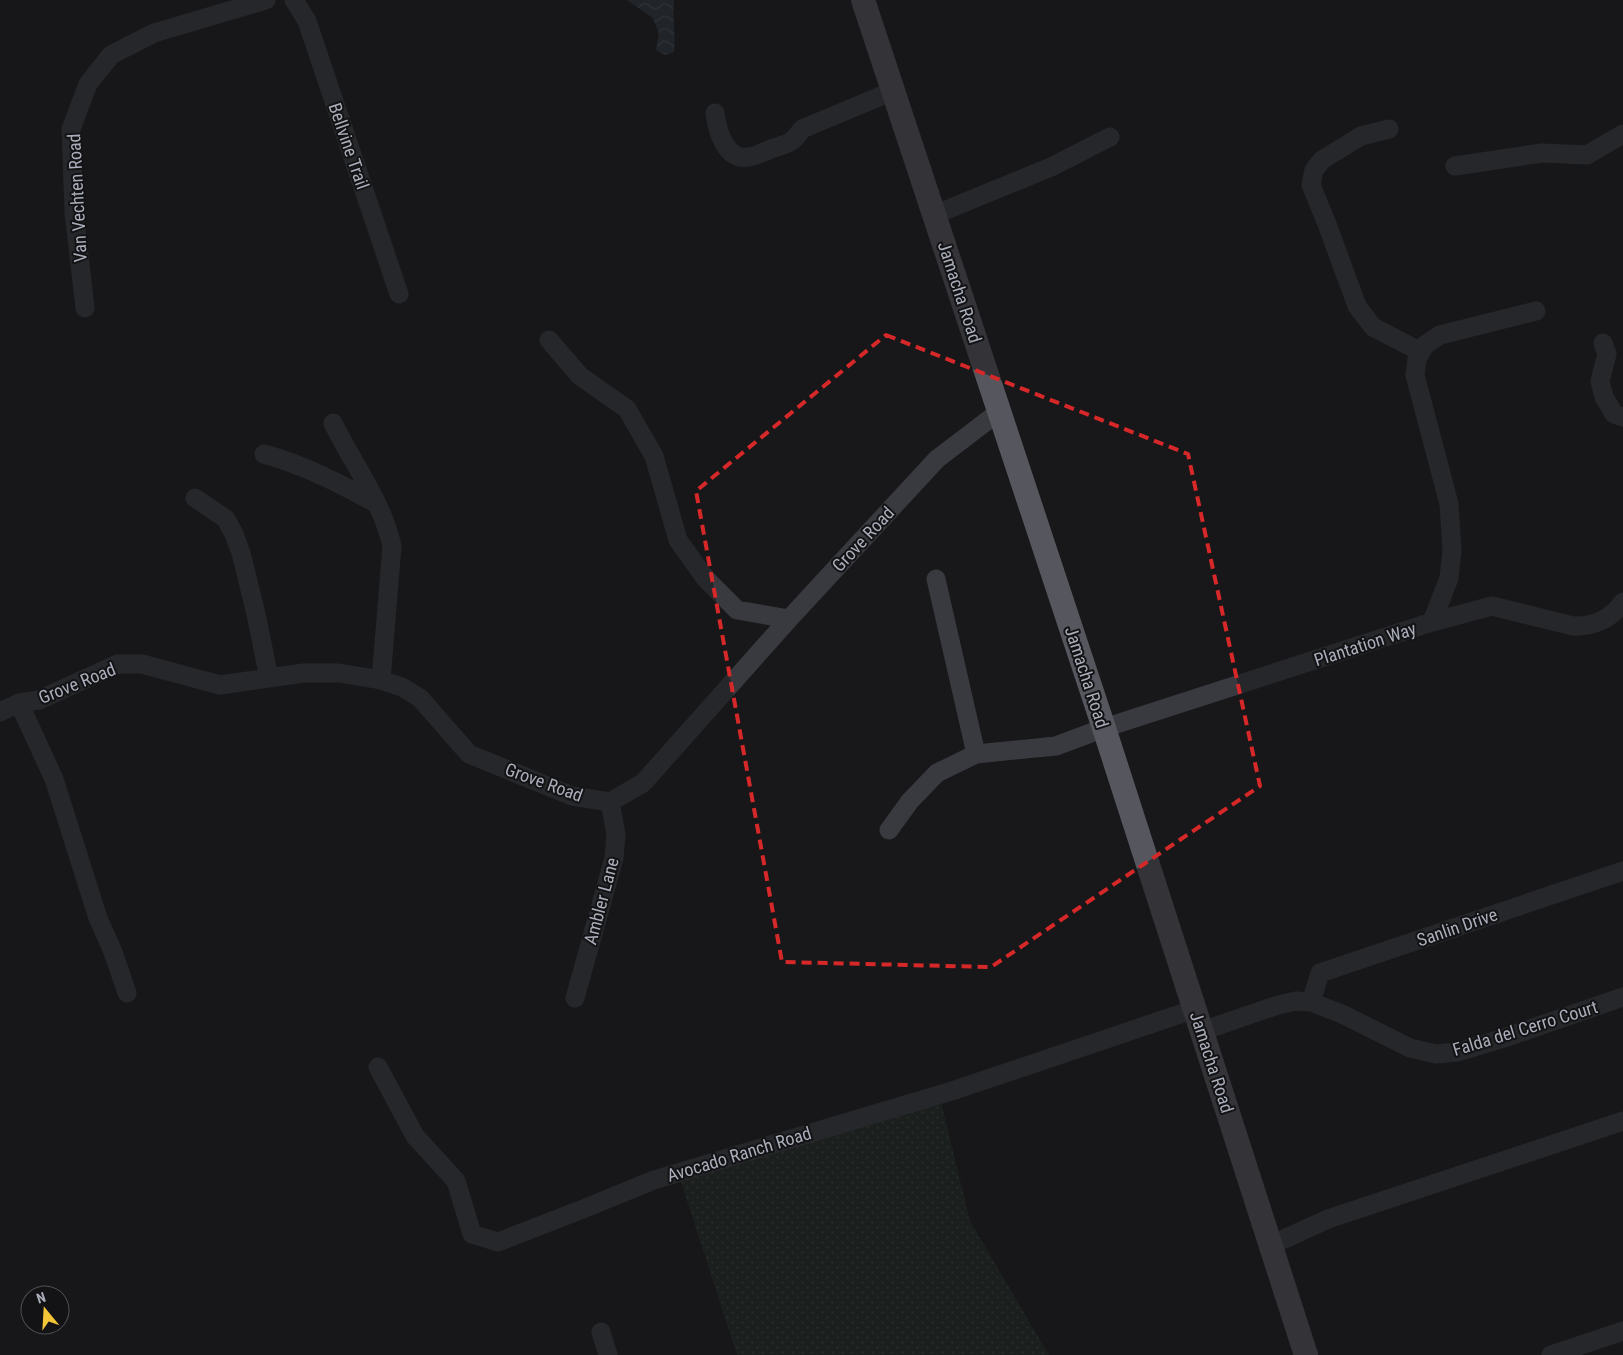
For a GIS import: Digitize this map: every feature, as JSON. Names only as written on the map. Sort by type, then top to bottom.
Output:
[{"type":"main road","name":"Jamacha Road","points":[[863,0],[1104,728],[1306,1355]]},
{"type":"street","name":"Van Vechten Road","points":[[85,308],[74,212],[71,129],[88,84],[111,55],[154,32],[266,0]]},
{"type":"street","name":"Bellvine Trail","points":[[294,0],[308,21],[399,294]]},
{"type":"street","points":[[715,113],[722,142],[728,150],[739,157],[747,158],[794,141],[802,129],[893,91]]},
{"type":"street","points":[[1388,129],[1361,136],[1322,160],[1314,170],[1311,185],[1357,306],[1373,328],[1421,352]]},
{"type":"street","points":[[1455,166],[1542,153],[1587,154],[1623,134]]},
{"type":"street","points":[[934,215],[1051,167],[1110,137]]},
{"type":"street","points":[[1432,622],[1449,578],[1452,552],[1449,504],[1415,376],[1416,359],[1425,345],[1440,335],[1536,311]]},
{"type":"street","points":[[548,340],[580,376],[627,410],[654,456],[678,540],[705,578],[737,610],[789,619]]},
{"type":"street","points":[[1603,342],[1607,354],[1600,381],[1604,397],[1614,414],[1623,417]]},
{"type":"street","name":"Grove Road","points":[[0,712],[19,704],[39,700],[118,664],[142,664],[220,685],[304,673],[339,673],[381,680],[402,687],[420,698],[469,754],[572,796],[610,802],[643,783],[789,619],[936,460],[1000,411]]},
{"type":"street","points":[[333,423],[378,504],[389,531],[392,546],[381,680]]},
{"type":"street","points":[[264,454],[286,460],[378,504]]},
{"type":"street","points":[[195,498],[226,519],[234,534],[241,553],[256,614],[269,678]]},
{"type":"street","points":[[889,830],[910,801],[937,773],[976,754],[936,579]]},
{"type":"street","name":"Plantation Way","points":[[976,754],[1056,746],[1104,728],[1432,622],[1492,606],[1573,626],[1584,626],[1608,618],[1623,602]]},
{"type":"street","points":[[19,704],[54,779],[98,918],[113,952],[127,993]]},
{"type":"street","name":"Ambler Lane","points":[[575,998],[614,858],[616,834],[610,802]]},
{"type":"street","name":"Sanlin Drive","points":[[1311,1002],[1320,972],[1623,871]]},
{"type":"street","name":"Falda del Cerro Court","points":[[1198,1020],[1296,1001],[1311,1002],[1342,1014],[1410,1048],[1436,1054],[1458,1052],[1504,1038],[1623,997]]},
{"type":"street","name":"Avocado Ranch Road","points":[[378,1067],[415,1136],[456,1181],[472,1234],[498,1242],[654,1180],[963,1087],[1198,1020]]},
{"type":"street","points":[[1271,1245],[1328,1219],[1623,1122]]},
{"type":"street","points":[[1551,1355],[1623,1331]]},
{"type":"street","points":[[601,1332],[608,1355]]},
{"type":"highlighted area","points":[[886,335],[1188,454],[1260,786],[991,967],[782,962],[696,491]]},
{"type":"shaded area","points":[[940,1098],[970,1221],[1049,1355],[737,1355],[681,1182]]},
{"type":"water","points":[[627,0],[674,0],[674,52],[665,55],[656,50],[659,34],[653,18]]}]
